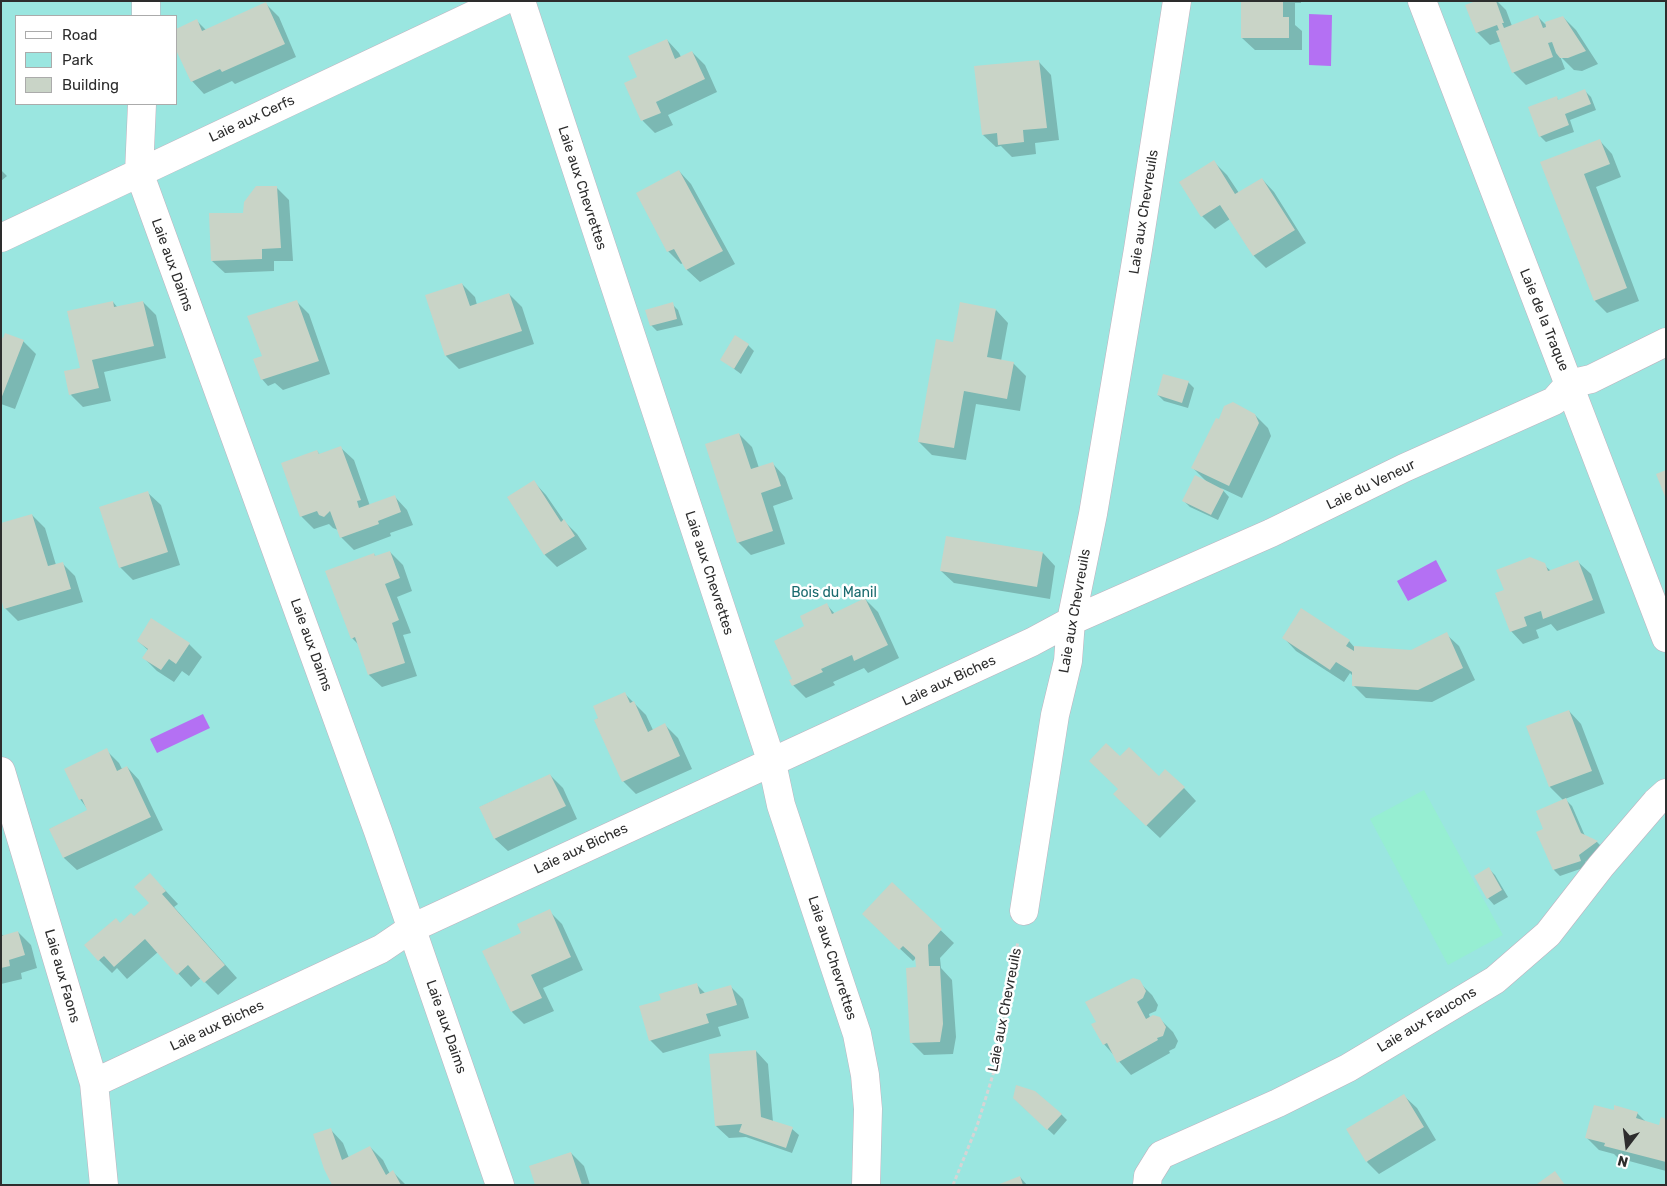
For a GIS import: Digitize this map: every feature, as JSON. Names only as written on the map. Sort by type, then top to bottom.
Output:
[{"type":"street","points":[[146,1],[146,15]]},
{"type":"street","name":"Laie aux Cerfs","points":[[1,238],[503,1]]},
{"type":"street","name":"Laie aux Chevrettes","points":[[521,1],[772,763],[781,805],[857,1034],[865,1075],[868,1109],[866,1185]]},
{"type":"street","name":"Laie aux Chevreuils","points":[[1024,910],[1055,715],[1068,661],[1071,621],[1092,514],[1138,250],[1176,1]]},
{"type":"street","name":"Laie de la Traque","points":[[1422,1],[1666,638]]},
{"type":"street","name":"Laie aux Daims","points":[[142,105],[139,172],[412,928],[500,1185]]},
{"type":"street","points":[[1569,384],[1591,378],[1666,342]]},
{"type":"street","name":"Laie du Veneur","points":[[1071,621],[1271,534],[1404,468],[1554,401],[1569,384]]},
{"type":"street","name":"Laie aux Biches","points":[[94,1083],[381,949],[412,928],[1032,642],[1071,621]]},
{"type":"street","name":"Laie aux Faons","points":[[1,771],[94,1083],[104,1185]]},
{"type":"street","name":"Laie aux Faucons","points":[[1147,1185],[1148,1176],[1161,1155],[1278,1104],[1348,1068],[1495,980],[1548,934],[1601,866],[1666,793]]},
{"type":"path","name":"Laie aux Chevreuils","points":[[953,1185],[977,1126],[996,1065],[1024,910]]},
{"type":"green space","name":"Bois du Manil","points":[[1,1],[1666,1],[1666,1185],[1,1185]]},
{"type":"green space","points":[[1424,790],[1503,935],[1448,965],[1370,819]]},
{"type":"shaded area","points":[[1309,14],[1332,15],[1331,66],[1309,65]]},
{"type":"shaded area","points":[[1436,560],[1447,581],[1408,601],[1397,581]]},
{"type":"shaded area","points":[[203,714],[210,728],[157,753],[150,739]]},
{"type":"building","points":[[1241,1],[1283,1],[1283,17],[1289,17],[1289,38],[1241,38]]},
{"type":"building","points":[[1476,1],[1496,1],[1504,28],[1538,15],[1543,28],[1546,27],[1545,22],[1563,16],[1586,51],[1568,58],[1560,58],[1552,42],[1548,43],[1553,57],[1512,73],[1496,31],[1499,30],[1497,25],[1476,33],[1465,5]]},
{"type":"building","points":[[266,2],[285,44],[222,72],[220,69],[191,82],[178,54],[178,28],[197,19],[202,31]]},
{"type":"building","points":[[667,39],[675,59],[692,51],[705,79],[656,102],[661,113],[641,121],[624,83],[637,77],[628,56]]},
{"type":"building","points":[[1039,60],[1047,128],[1023,130],[1024,142],[998,145],[997,133],[982,135],[974,66]]},
{"type":"building","points":[[1585,89],[1591,104],[1565,114],[1569,125],[1539,137],[1528,107],[1557,96],[1558,100]]},
{"type":"building","points":[[1600,139],[1610,164],[1584,174],[1627,288],[1594,301],[1540,162]]},
{"type":"building","points":[[1214,160],[1235,194],[1262,178],[1295,230],[1253,256],[1220,205],[1201,217],[1179,182]]},
{"type":"building","points":[[679,170],[723,251],[686,270],[674,249],[667,252],[636,193]]},
{"type":"building","points":[[256,186],[277,186],[281,248],[262,249],[262,259],[211,261],[209,213],[243,213],[244,202]]},
{"type":"building","points":[[462,283],[470,306],[509,293],[522,331],[445,356],[425,295]]},
{"type":"building","points":[[297,300],[319,361],[261,380],[253,359],[262,356],[247,316]]},
{"type":"building","points":[[113,301],[114,307],[143,301],[154,346],[92,360],[99,388],[69,395],[64,371],[80,368],[67,311]]},
{"type":"building","points":[[673,302],[677,319],[650,326],[645,310]]},
{"type":"building","points":[[960,302],[996,309],[987,357],[1014,362],[1007,399],[964,391],[954,448],[918,442],[936,339],[953,342]]},
{"type":"building","points":[[5,333],[24,340],[1,399],[1,337],[3,338]]},
{"type":"building","points":[[735,335],[749,344],[734,369],[720,360]]},
{"type":"building","points":[[1163,374],[1189,381],[1182,403],[1157,395]]},
{"type":"building","points":[[1233,402],[1255,414],[1259,423],[1229,486],[1191,468],[1216,418],[1219,419],[1224,406]]},
{"type":"building","points":[[739,433],[751,469],[773,462],[781,486],[761,493],[773,531],[737,543],[705,444]]},
{"type":"building","points":[[341,446],[361,500],[357,501],[359,508],[395,495],[401,512],[378,521],[379,524],[340,538],[330,511],[324,517],[319,515],[317,511],[300,517],[281,463],[317,450],[319,454]]},
{"type":"building","points":[[1666,470],[1666,499],[1656,474]]},
{"type":"building","points":[[1195,475],[1224,490],[1211,515],[1182,501]]},
{"type":"building","points":[[534,480],[561,522],[564,519],[575,536],[544,555],[507,497]]},
{"type":"building","points":[[148,491],[168,552],[119,568],[99,507]]},
{"type":"building","points":[[32,514],[48,566],[63,562],[71,589],[4,609],[1,599],[1,523]]},
{"type":"building","points":[[946,536],[1043,552],[1037,587],[940,571]]},
{"type":"building","points":[[390,551],[400,578],[385,584],[399,620],[392,623],[405,663],[368,675],[355,637],[351,639],[325,571],[374,553],[375,556]]},
{"type":"building","points":[[1530,557],[1545,563],[1548,571],[1578,560],[1593,600],[1543,619],[1541,611],[1524,617],[1527,626],[1510,632],[1495,593],[1504,590],[1496,570]]},
{"type":"building","points":[[865,598],[888,645],[854,661],[852,655],[821,669],[823,672],[792,686],[789,680],[792,679],[774,641],[804,626],[800,616],[827,603],[832,614]]},
{"type":"building","points":[[1301,608],[1350,640],[1346,646],[1354,651],[1354,646],[1411,650],[1447,632],[1463,668],[1418,690],[1352,686],[1352,672],[1336,662],[1330,670],[1282,638]]},
{"type":"building","points":[[151,618],[190,643],[176,664],[169,659],[161,670],[142,658],[148,649],[137,641]]},
{"type":"building","points":[[625,692],[630,703],[634,701],[648,732],[665,723],[680,756],[622,782],[594,720],[598,718],[593,706]]},
{"type":"building","points":[[1569,710],[1592,771],[1549,787],[1526,726]]},
{"type":"building","points":[[1106,743],[1120,756],[1129,747],[1159,776],[1165,769],[1185,787],[1146,826],[1113,794],[1118,789],[1089,761]]},
{"type":"building","points":[[107,748],[117,771],[127,766],[151,817],[63,858],[49,829],[87,810],[82,799],[79,800],[64,769]]},
{"type":"building","points":[[550,774],[566,806],[494,839],[479,807]]},
{"type":"building","points":[[1566,798],[1581,833],[1598,841],[1579,855],[1581,861],[1553,870],[1536,832],[1543,829],[1536,811]]},
{"type":"building","points":[[1489,867],[1502,890],[1487,899],[1474,876]]},
{"type":"building","points":[[150,873],[166,891],[162,894],[225,965],[204,983],[188,965],[177,975],[145,939],[114,967],[104,956],[98,961],[84,945],[116,918],[120,923],[131,913],[134,916],[149,903],[134,887]]},
{"type":"building","points":[[892,882],[942,929],[928,945],[929,966],[940,966],[943,1024],[940,1042],[910,1043],[906,968],[916,967],[915,957],[903,946],[899,950],[862,914]]},
{"type":"building","points":[[550,909],[571,957],[531,975],[542,998],[511,1012],[482,951],[521,933],[517,924]]},
{"type":"building","points":[[18,931],[25,955],[9,960],[10,966],[1,968],[1,936]]},
{"type":"building","points":[[1133,978],[1140,980],[1146,991],[1143,998],[1137,1002],[1146,1019],[1153,1015],[1160,1017],[1166,1027],[1163,1036],[1157,1038],[1158,1040],[1117,1063],[1107,1043],[1103,1045],[1091,1024],[1096,1022],[1085,1002]]},
{"type":"building","points":[[697,983],[700,994],[731,985],[737,1005],[706,1014],[709,1023],[649,1041],[639,1006],[661,1000],[659,994]]},
{"type":"building","points":[[756,1050],[761,1117],[793,1127],[786,1148],[739,1132],[742,1124],[715,1126],[709,1054]]},
{"type":"building","points":[[1016,1085],[1035,1091],[1062,1114],[1047,1130],[1013,1098]]},
{"type":"building","points":[[1404,1094],[1424,1127],[1366,1162],[1346,1129]]},
{"type":"building","points":[[1594,1105],[1614,1110],[1614,1105],[1638,1112],[1636,1118],[1659,1125],[1661,1117],[1666,1119],[1666,1162],[1604,1146],[1605,1143],[1585,1138]]},
{"type":"building","points":[[331,1128],[342,1160],[370,1146],[386,1175],[393,1170],[401,1185],[332,1185],[324,1169],[313,1134]]},
{"type":"building","points":[[571,1152],[582,1185],[535,1185],[529,1166]]},
{"type":"building","points":[[1555,1171],[1565,1185],[1537,1184]]},
{"type":"building","points":[[1020,1176],[1023,1185],[997,1185]]}]
